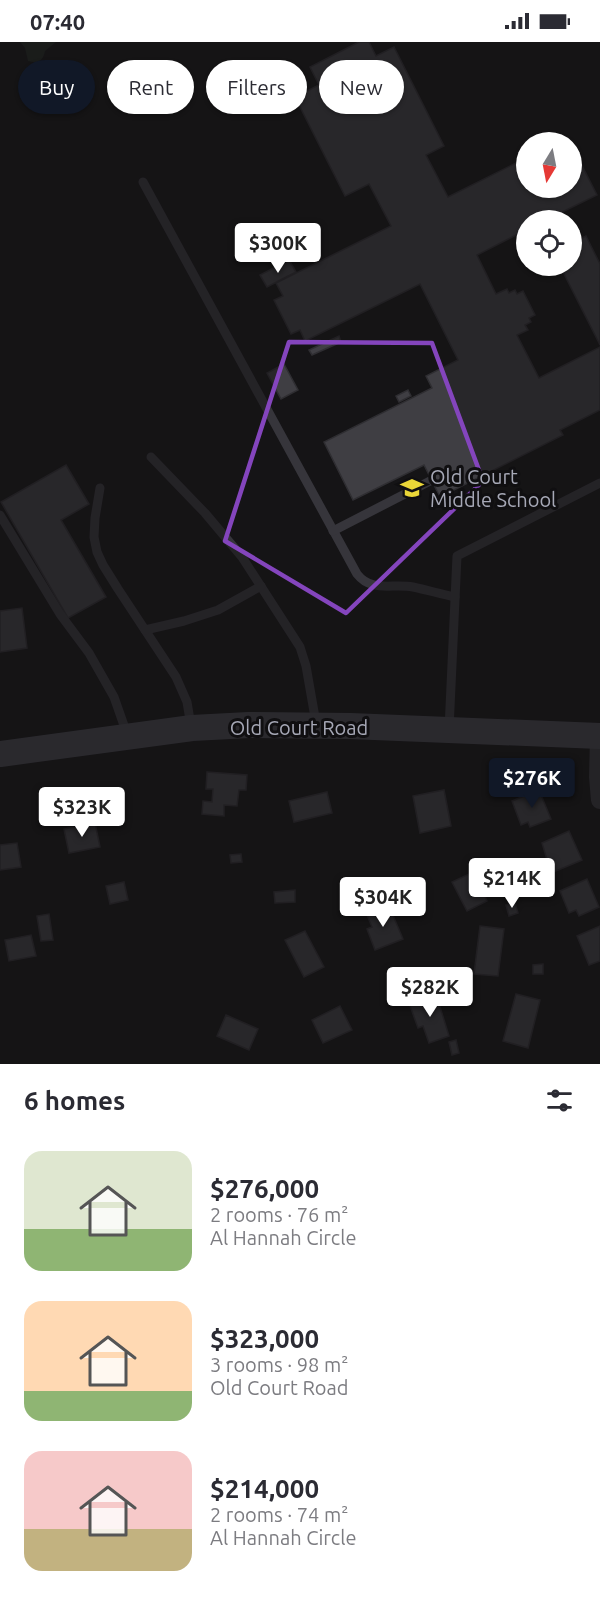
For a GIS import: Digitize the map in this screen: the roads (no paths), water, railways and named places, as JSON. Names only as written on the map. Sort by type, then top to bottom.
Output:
[{"type":"main road","name":"Old Court Road","points":[[0,754],[192,728],[249,725],[316,725],[599,736]]},
{"type":"street","points":[[599,736],[600,800]]},
{"type":"lane","points":[[143,182],[362,580],[386,588],[411,587],[455,597]]},
{"type":"lane","points":[[152,457],[205,513],[242,557],[300,646],[306,666],[316,725]]},
{"type":"lane","points":[[333,531],[432,480]]},
{"type":"lane","points":[[449,730],[457,556],[600,483]]},
{"type":"lane","points":[[100,488],[94,537],[103,566],[176,677],[187,702],[192,728]]},
{"type":"lane","points":[[0,515],[60,614],[89,653],[114,697],[128,736]]},
{"type":"lane","points":[[145,630],[218,610],[261,586]]},
{"type":"place","name":"Old Court Middle School","points":[[412,488]]}]
